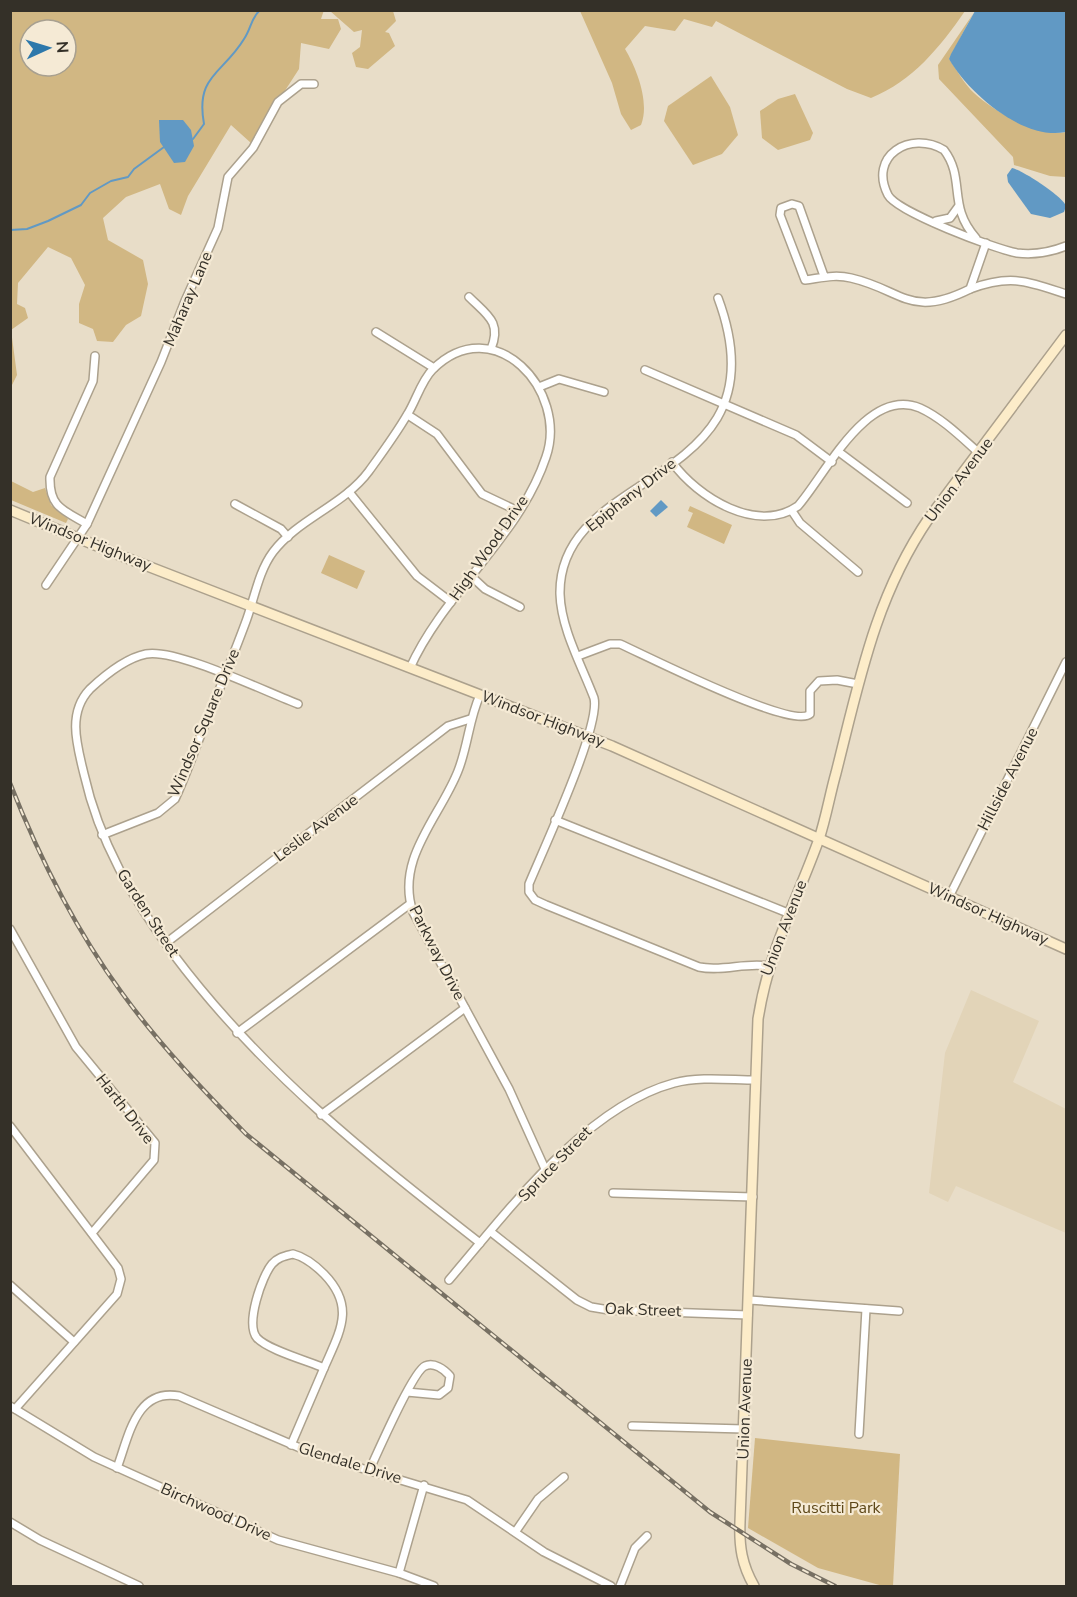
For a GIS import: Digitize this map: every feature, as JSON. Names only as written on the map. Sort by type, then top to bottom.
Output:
[{"type":"street","name":"Maharay Lane","points":[[46,585],[87,524],[158,369],[218,228],[228,177],[254,148],[278,102],[302,84],[314,84]]},
{"type":"street","points":[[975,238],[962,221],[954,170],[944,150],[921,141],[898,148],[890,156],[884,177],[888,194],[897,205],[986,243],[1027,253],[1048,252],[1066,246]]},
{"type":"street","points":[[824,276],[799,206],[792,204],[781,208],[780,215],[803,278],[809,280],[824,276],[852,278],[899,298],[918,302],[953,298],[970,289],[1006,279],[1023,280],[1066,294]]},
{"type":"street","points":[[933,221],[950,218],[958,206]]},
{"type":"street","points":[[970,289],[986,243]]},
{"type":"street","points":[[251,606],[264,569],[273,553],[288,537],[349,492],[367,474],[408,415],[434,368],[461,352],[491,349],[496,337],[495,324],[469,297]]},
{"type":"street","name":"Epiphany Drive","points":[[718,298],[729,329],[732,346],[731,368],[724,405],[709,433],[596,519],[570,552],[563,573],[560,594],[564,619],[596,704],[589,738],[529,884],[531,896],[546,905],[699,967],[717,970],[753,964],[768,966]]},
{"type":"street","points":[[376,332],[434,368]]},
{"type":"street","name":"Union Avenue","points":[[754,1587],[745,1570],[740,1553],[758,1019],[768,966],[820,837],[858,684],[879,613],[896,573],[929,518],[980,453],[1066,335]]},
{"type":"street","name":"High Wood Drive","points":[[410,668],[420,645],[518,511],[549,448],[550,434],[546,408],[539,387],[518,362],[491,349]]},
{"type":"street","points":[[87,524],[55,504],[50,493],[50,477],[93,381],[95,356]]},
{"type":"street","points":[[645,370],[796,435],[832,462]]},
{"type":"street","points":[[539,387],[559,379],[604,392]]},
{"type":"street","points":[[672,462],[684,479],[697,490],[750,515],[767,517],[792,511],[808,495],[868,416],[895,405],[922,409],[980,453]]},
{"type":"street","points":[[408,415],[436,434],[482,494],[518,511]]},
{"type":"street","points":[[839,452],[907,503]]},
{"type":"street","points":[[349,492],[417,576],[451,602]]},
{"type":"street","points":[[235,504],[281,529],[288,537]]},
{"type":"street","name":"Windsor Highway","points":[[10,510],[589,738],[820,837],[1066,949]]},
{"type":"street","points":[[792,511],[800,523],[858,572]]},
{"type":"street","points":[[471,576],[485,589],[519,607]]},
{"type":"street","name":"Windsor Square Drive","points":[[102,835],[158,813],[175,799],[251,606]]},
{"type":"street","points":[[578,656],[610,644],[621,644],[751,704],[799,718],[810,714],[810,691],[819,681],[837,680],[858,684]]},
{"type":"street","name":"Garden Street","points":[[297,704],[174,656],[147,653],[129,659],[86,693],[76,711],[76,736],[90,800],[102,835],[126,881],[166,943],[237,1033],[321,1115],[358,1147],[480,1243]]},
{"type":"street","name":"Hillside Avenue","points":[[950,897],[1066,662]]},
{"type":"street","name":"Parkway Drive","points":[[480,695],[470,719],[465,749],[457,774],[411,861],[408,874],[410,904],[432,950],[509,1089],[546,1171]]},
{"type":"street","name":"Leslie Avenue","points":[[166,943],[448,726],[470,719]]},
{"type":"street","points":[[555,820],[788,913]]},
{"type":"street","points":[[237,1033],[410,904]]},
{"type":"street","name":"Harth Drive","points":[[10,929],[76,1047],[154,1143],[154,1160],[92,1233]]},
{"type":"street","points":[[321,1115],[465,1008]]},
{"type":"street","name":"Spruce Street","points":[[449,1280],[546,1171],[590,1127],[610,1112],[649,1092],[686,1080],[756,1080]]},
{"type":"street","points":[[10,1126],[118,1268],[121,1279],[117,1294],[13,1408]]},
{"type":"street","points":[[613,1193],[753,1197]]},
{"type":"street","name":"Oak Street","points":[[491,1232],[569,1295],[591,1307],[609,1310],[748,1315]]},
{"type":"street","points":[[291,1444],[324,1368],[341,1328],[344,1313],[342,1300],[331,1282],[316,1266],[301,1256],[282,1257],[273,1263],[263,1283],[252,1324],[254,1333],[262,1342],[324,1368]]},
{"type":"street","points":[[10,1285],[76,1339]]},
{"type":"street","points":[[749,1300],[899,1311]]},
{"type":"street","points":[[860,1434],[866,1309]]},
{"type":"street","points":[[369,1471],[407,1392],[424,1366],[435,1366],[450,1376],[448,1388],[439,1395],[407,1392]]},
{"type":"street","name":"Glendale Drive","points":[[117,1468],[141,1409],[148,1401],[166,1394],[179,1396],[291,1444],[369,1471],[423,1485],[467,1500],[561,1562],[611,1587]]},
{"type":"street","name":"Birchwood Drive","points":[[13,1408],[117,1468],[278,1540],[399,1573],[434,1587]]},
{"type":"street","points":[[632,1426],[744,1429]]},
{"type":"street","points":[[516,1531],[538,1499],[564,1477]]},
{"type":"street","points":[[399,1573],[423,1485]]},
{"type":"street","points":[[10,1522],[40,1540],[139,1587]]},
{"type":"street","points":[[620,1587],[634,1548],[647,1536]]},
{"type":"shaded area","points":[[971,990],[1039,1021],[1013,1082],[1066,1109],[1066,1233],[956,1186],[948,1202],[929,1193],[945,1053]]},
{"type":"green space","points":[[324,10],[321,19],[338,19],[341,29],[329,49],[301,43],[299,69],[251,143],[231,125],[188,196],[181,215],[169,209],[160,184],[126,197],[103,218],[108,240],[143,260],[148,284],[141,316],[126,325],[113,342],[97,341],[93,329],[79,323],[79,304],[85,285],[71,258],[48,247],[18,283],[17,304],[25,308],[28,318],[11,330],[11,11]]},
{"type":"green space","points":[[330,11],[393,11],[396,21],[385,32],[389,33],[395,46],[368,69],[356,67],[352,53],[360,47],[362,30],[354,32]]},
{"type":"green space","points":[[580,11],[965,11],[924,62],[900,82],[871,98],[847,89],[716,21],[712,27],[684,19],[675,31],[645,26],[625,49],[638,76],[644,107],[641,125],[631,130],[621,114],[612,83]]},
{"type":"green space","points":[[973,14],[949,59],[971,90],[993,108],[1018,122],[1043,131],[1066,132],[1066,177],[1050,176],[1014,165],[1013,157],[939,79],[938,65]]},
{"type":"green space","points":[[711,76],[730,107],[738,135],[722,154],[693,165],[664,121],[668,106]]},
{"type":"green space","points":[[795,94],[813,133],[810,140],[778,150],[762,138],[760,111],[778,99]]},
{"type":"green space","points":[[11,330],[17,375],[11,387]]},
{"type":"green space","points":[[11,481],[33,492],[45,488],[51,505],[68,519],[66,523],[11,500]]},
{"type":"green space","points":[[690,506],[732,525],[724,544],[687,527],[693,513],[688,511]]},
{"type":"green space","points":[[329,555],[365,571],[357,589],[321,573]]},
{"type":"green space","name":"Ruscitti Park","points":[[755,1438],[900,1454],[893,1586],[883,1586],[818,1568],[748,1528]]},
{"type":"water","points":[[975,11],[1066,11],[1066,132],[1050,133],[1016,122],[984,100],[958,73],[949,59]]},
{"type":"water","points":[[159,120],[183,120],[191,130],[194,146],[185,162],[174,163],[160,142]]},
{"type":"water","points":[[1012,168],[1033,179],[1058,197],[1066,206],[1064,212],[1050,218],[1031,214],[1008,182],[1007,175]]},
{"type":"water","points":[[661,500],[668,507],[656,517],[650,511]]},
{"type":"waterway","points":[[193,139],[204,124],[202,108],[207,85],[236,51],[260,10]]},
{"type":"waterway","points":[[10,230],[27,229],[81,205],[90,193],[111,181],[128,177],[134,169],[164,147]]},
{"type":"railway","points":[[10,783],[59,892],[105,969],[166,1048],[246,1134],[710,1512],[791,1564],[835,1586]]}]
